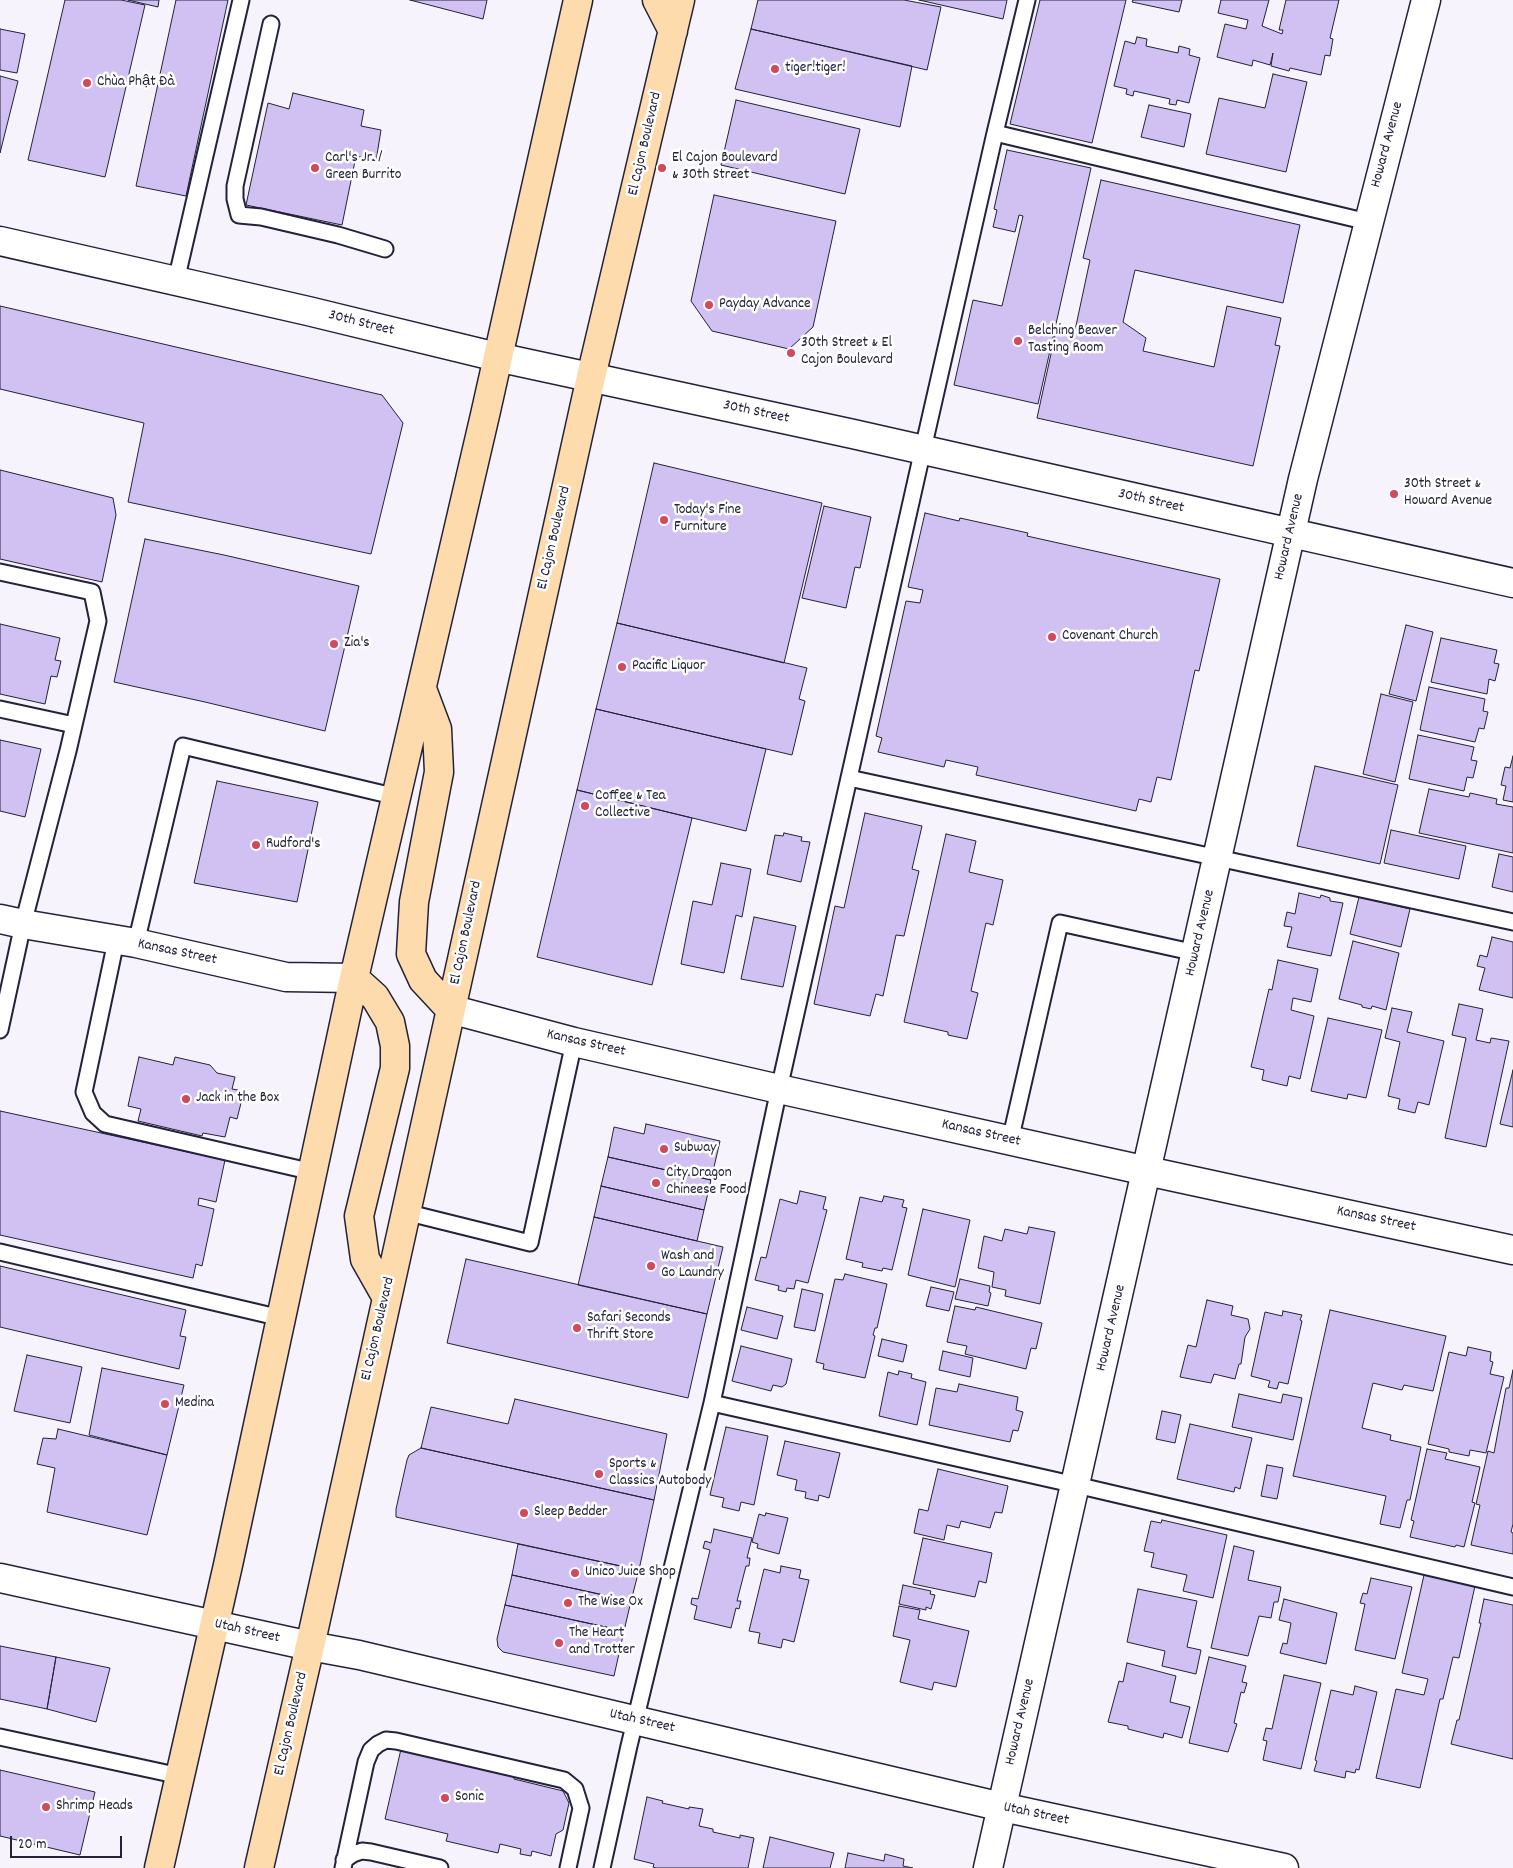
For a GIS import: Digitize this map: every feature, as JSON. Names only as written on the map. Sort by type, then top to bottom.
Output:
[{"type":"main road","points":[[159,1868],[214,1625],[354,978],[422,689],[578,0]]},
{"type":"main road","points":[[657,0],[673,31]]},
{"type":"main road","name":"El Cajon Boulevard","points":[[259,1868],[310,1646],[591,377],[680,0]]},
{"type":"main road","points":[[422,689],[437,728],[439,772],[414,902],[411,954],[423,980],[450,1009]]},
{"type":"main road","points":[[354,978],[375,997],[390,1022],[395,1046],[395,1068],[359,1216],[365,1259],[386,1296]]},
{"type":"street","name":"Howard Avenue","points":[[988,1868],[1291,533],[1368,222],[1426,0]]},
{"type":"street","name":"30th Street","points":[[0,241],[497,357],[923,449],[1513,583]]},
{"type":"street","name":"Kansas Street","points":[[11,921],[126,942],[286,977],[354,978]]},
{"type":"street","name":"Kansas Street","points":[[450,1009],[574,1042],[779,1089],[1513,1250]]},
{"type":"street","name":"Utah Street","points":[[0,1578],[359,1655],[1002,1807],[1284,1868]]},
{"type":"lane","points":[[176,281],[241,0]]},
{"type":"lane","points":[[602,1868],[712,1403],[779,1089],[923,449],[1027,0]]},
{"type":"lane","points":[[272,24],[235,186],[235,199],[239,215],[261,217],[338,235],[385,249]]},
{"type":"lane","points":[[995,133],[1368,222]]},
{"type":"lane","points":[[0,572],[92,592],[98,620],[74,726],[11,921],[0,1030]]},
{"type":"lane","points":[[0,709],[74,726]]},
{"type":"lane","points":[[313,1172],[105,1124],[93,1113],[84,1092],[183,746],[397,797]]},
{"type":"lane","points":[[850,778],[1513,922]]},
{"type":"lane","points":[[1010,1141],[1060,923],[1196,953]]},
{"type":"lane","points":[[405,1212],[530,1243],[574,1042]]},
{"type":"lane","points":[[0,1252],[281,1318]]},
{"type":"lane","points":[[712,1403],[1076,1485],[1513,1587]]},
{"type":"lane","points":[[0,1737],[180,1776]]},
{"type":"lane","points":[[344,1864],[366,1762],[371,1750],[386,1740],[564,1780],[575,1789],[581,1808],[568,1868]]},
{"type":"lane","points":[[344,1864],[353,1854],[362,1851],[440,1868]]},
{"type":"building","name":"Chùa Phật Đà","points":[[65,0],[121,0],[145,5],[105,177],[28,160]]},
{"type":"building","points":[[128,0],[159,0],[158,7]]},
{"type":"building","points":[[176,0],[228,0],[186,196],[136,186]]},
{"type":"building","points":[[410,0],[487,0],[483,19]]},
{"type":"building","points":[[758,0],[904,0],[941,7],[927,70],[751,29]]},
{"type":"building","points":[[919,0],[1007,0],[1003,19]]},
{"type":"building","points":[[1040,0],[1126,0],[1092,143],[1010,124]]},
{"type":"building","points":[[1133,0],[1182,0],[1179,12],[1132,2]]},
{"type":"building","points":[[1221,0],[1269,0],[1262,26],[1282,34],[1283,30],[1279,30],[1286,0],[1339,0],[1330,38],[1333,39],[1330,56],[1325,55],[1321,75],[1290,68],[1289,71],[1271,66],[1273,53],[1270,65],[1253,60],[1252,66],[1217,57],[1225,24],[1246,29],[1248,20],[1218,13]]},
{"type":"building","points":[[0,29],[25,34],[17,73],[0,70]]},
{"type":"building","points":[[751,29],[912,66],[900,127],[735,89]]},
{"type":"building","points":[[1137,37],[1147,39],[1146,46],[1178,53],[1179,46],[1190,49],[1189,55],[1200,58],[1189,103],[1177,100],[1176,105],[1169,104],[1170,99],[1134,91],[1133,96],[1126,94],[1127,89],[1114,86],[1125,41],[1135,44]]},
{"type":"building","points":[[1273,74],[1307,82],[1286,172],[1206,154],[1219,98],[1265,108]]},
{"type":"building","points":[[0,76],[18,81],[0,153]]},
{"type":"building","points":[[293,93],[364,110],[361,126],[381,130],[376,161],[356,156],[342,225],[246,205],[268,103],[289,109]]},
{"type":"building","points":[[736,100],[860,129],[845,194],[721,165]]},
{"type":"building","points":[[1149,105],[1191,114],[1184,147],[1141,137]]},
{"type":"building","points":[[1007,150],[1091,168],[1038,404],[954,385],[973,300],[1002,306],[1023,216],[1019,215],[1015,232],[993,227],[997,210],[994,209]]},
{"type":"building","points":[[1101,180],[1300,225],[1283,303],[1135,270],[1123,322],[1146,338],[1143,351],[1214,367],[1227,306],[1281,318],[1275,345],[1280,346],[1253,466],[1037,418],[1056,331],[1074,335],[1090,260],[1083,258]]},
{"type":"building","points":[[714,195],[836,221],[813,327],[789,349],[712,331],[691,301]]},
{"type":"building","points":[[0,306],[382,395],[403,423],[371,554],[128,502],[144,423],[0,389]]},
{"type":"building","points":[[654,463],[822,503],[784,663],[617,623]]},
{"type":"building","points":[[0,470],[113,498],[116,515],[102,582],[0,559]]},
{"type":"building","points":[[824,506],[871,517],[860,568],[855,567],[846,608],[802,598]]},
{"type":"building","name":"Covenant Church","points":[[925,513],[959,521],[960,518],[1028,533],[1027,536],[1220,579],[1199,671],[1195,670],[1171,780],[1157,777],[1151,802],[1139,799],[1136,811],[976,775],[978,767],[946,760],[944,767],[878,752],[882,738],[876,736],[906,601],[920,603],[923,590],[908,587]]},
{"type":"building","points":[[145,539],[359,586],[325,731],[114,682]]},
{"type":"building","points":[[617,623],[807,668],[799,699],[805,701],[792,755],[596,709]]},
{"type":"building","points":[[0,624],[60,638],[55,660],[61,661],[57,677],[51,676],[45,704],[0,694]]},
{"type":"building","points":[[1406,625],[1433,632],[1416,701],[1389,694]]},
{"type":"building","points":[[1441,638],[1497,650],[1494,663],[1499,664],[1495,681],[1489,679],[1487,694],[1431,682]]},
{"type":"building","points":[[1429,687],[1485,699],[1483,711],[1488,712],[1484,729],[1479,728],[1475,742],[1420,730]]},
{"type":"building","points":[[1381,694],[1413,702],[1395,782],[1363,774]]},
{"type":"building","points":[[596,709],[766,749],[746,831],[577,790]]},
{"type":"building","points":[[1418,735],[1474,747],[1471,760],[1477,761],[1473,778],[1467,777],[1464,791],[1409,779]]},
{"type":"building","points":[[0,740],[41,749],[25,817],[0,811]]},
{"type":"building","points":[[1513,756],[1513,802],[1503,800],[1506,786],[1501,785],[1505,767],[1510,768]]},
{"type":"building","points":[[1315,766],[1398,785],[1380,864],[1297,846]]},
{"type":"building","points":[[217,781],[318,802],[297,902],[194,883]]},
{"type":"building","points":[[1429,789],[1469,797],[1470,793],[1497,799],[1496,804],[1513,807],[1513,853],[1419,833]]},
{"type":"building","points":[[577,790],[692,818],[652,985],[537,957]]},
{"type":"building","points":[[865,813],[922,826],[912,869],[919,871],[904,936],[896,935],[883,996],[876,994],[870,1016],[814,1004],[835,906],[844,908]]},
{"type":"building","points":[[1391,830],[1466,846],[1459,879],[1384,863]]},
{"type":"building","points":[[784,833],[802,837],[801,841],[810,842],[801,882],[767,874],[775,835],[783,836]]},
{"type":"building","points":[[946,834],[976,841],[969,872],[1003,880],[993,925],[986,923],[971,991],[978,993],[967,1039],[948,1035],[948,1032],[904,1022]]},
{"type":"building","points":[[1499,854],[1513,857],[1513,892],[1492,887]]},
{"type":"building","points":[[721,863],[751,869],[742,917],[736,915],[724,973],[681,964],[693,901],[712,905]]},
{"type":"building","points":[[1299,893],[1320,898],[1321,895],[1330,898],[1330,901],[1343,903],[1331,956],[1287,947],[1292,927],[1284,926],[1287,912],[1295,914]]},
{"type":"building","points":[[1359,897],[1410,909],[1401,947],[1350,934]]},
{"type":"building","points":[[754,917],[796,926],[783,987],[741,979]]},
{"type":"building","points":[[1492,937],[1513,942],[1513,998],[1479,990],[1485,968],[1477,966],[1480,955],[1487,957]]},
{"type":"building","points":[[1353,941],[1399,953],[1386,1010],[1372,1006],[1371,1009],[1362,1007],[1362,1005],[1339,999]]},
{"type":"building","points":[[1278,960],[1318,969],[1311,1002],[1293,998],[1291,1010],[1314,1016],[1300,1079],[1289,1076],[1287,1086],[1262,1080],[1264,1070],[1251,1067],[1269,989],[1272,990]]},
{"type":"building","points":[[1459,1004],[1483,1009],[1476,1040],[1490,1043],[1491,1038],[1509,1041],[1486,1147],[1445,1138],[1466,1038],[1452,1035]]},
{"type":"building","points":[[1392,1008],[1412,1012],[1407,1032],[1444,1041],[1429,1105],[1418,1102],[1415,1113],[1398,1109],[1400,1099],[1388,1096],[1400,1042],[1385,1038]]},
{"type":"building","points":[[1328,1018],[1382,1030],[1366,1098],[1348,1094],[1347,1099],[1311,1091]]},
{"type":"building","name":"Jack in the Box","points":[[139,1057],[173,1065],[175,1057],[210,1065],[217,1073],[235,1077],[232,1089],[244,1091],[237,1119],[230,1117],[225,1137],[203,1133],[202,1136],[138,1121],[141,1109],[128,1106]]},
{"type":"building","points":[[1513,1070],[1513,1127],[1500,1124]]},
{"type":"building","points":[[0,1111],[225,1160],[216,1202],[199,1198],[198,1205],[214,1209],[202,1266],[196,1264],[193,1278],[0,1235]]},
{"type":"building","name":"Subway","points":[[646,1124],[720,1141],[711,1180],[608,1157],[614,1127],[644,1134]]},
{"type":"building","name":"City Dragon Chineese Food","points":[[608,1157],[711,1180],[704,1210],[601,1186]]},
{"type":"building","points":[[601,1186],[704,1210],[697,1241],[594,1217]]},
{"type":"building","points":[[800,1191],[826,1197],[823,1209],[827,1210],[808,1283],[796,1280],[794,1289],[787,1288],[786,1292],[778,1290],[779,1286],[755,1280],[761,1257],[766,1258],[780,1199],[797,1204]]},
{"type":"building","points":[[884,1196],[904,1200],[902,1207],[907,1208],[892,1270],[883,1268],[882,1271],[862,1267],[863,1263],[846,1259],[860,1197],[882,1202]]},
{"type":"building","points":[[923,1209],[970,1220],[955,1287],[908,1275]]},
{"type":"building","name":"Wash and Go Laundry","points":[[594,1217],[723,1247],[707,1314],[578,1285]]},
{"type":"building","points":[[1029,1227],[1055,1232],[1040,1304],[1005,1296],[1006,1290],[992,1287],[994,1272],[978,1268],[984,1236],[1002,1241],[1005,1229],[1027,1234]]},
{"type":"building","name":"Safari Seconds Thrift Store","points":[[466,1259],[707,1314],[688,1398],[447,1343]]},
{"type":"building","points":[[0,1266],[186,1310],[180,1336],[186,1337],[179,1369],[0,1327]]},
{"type":"building","points":[[845,1274],[887,1284],[877,1328],[875,1328],[873,1335],[875,1336],[865,1378],[823,1369],[824,1364],[816,1362],[835,1279],[843,1280]]},
{"type":"building","points":[[960,1279],[990,1286],[989,1292],[991,1293],[988,1306],[955,1299]]},
{"type":"building","points":[[931,1287],[954,1292],[949,1311],[926,1306]]},
{"type":"building","points":[[802,1289],[823,1294],[815,1331],[794,1327]]},
{"type":"building","points":[[1207,1300],[1233,1306],[1231,1315],[1248,1319],[1250,1329],[1245,1337],[1241,1364],[1239,1364],[1235,1379],[1214,1374],[1211,1383],[1180,1377],[1188,1345],[1196,1347]]},
{"type":"building","points":[[955,1306],[975,1310],[976,1307],[1042,1323],[1036,1349],[1031,1348],[1026,1369],[965,1354],[967,1346],[947,1342]]},
{"type":"building","points":[[747,1307],[783,1316],[777,1339],[741,1330]]},
{"type":"building","points":[[1330,1310],[1446,1336],[1433,1391],[1404,1385],[1402,1390],[1373,1383],[1362,1428],[1391,1435],[1390,1440],[1421,1447],[1410,1500],[1407,1500],[1400,1528],[1380,1524],[1386,1496],[1293,1476]]},
{"type":"building","points":[[1283,1311],[1302,1315],[1300,1320],[1302,1321],[1288,1384],[1279,1382],[1277,1389],[1268,1387],[1270,1381],[1251,1376],[1265,1312],[1282,1316]]},
{"type":"building","points":[[882,1339],[907,1345],[903,1362],[878,1356]]},
{"type":"building","points":[[741,1346],[792,1359],[786,1384],[782,1387],[773,1385],[771,1391],[732,1381]]},
{"type":"building","points":[[1468,1347],[1491,1352],[1490,1361],[1493,1362],[1490,1374],[1504,1377],[1486,1453],[1470,1450],[1469,1456],[1449,1452],[1449,1449],[1428,1444],[1449,1352],[1466,1356]]},
{"type":"building","points":[[943,1351],[973,1358],[970,1377],[939,1370]]},
{"type":"building","points":[[27,1355],[82,1367],[70,1423],[14,1411]]},
{"type":"building","points":[[102,1368],[184,1385],[167,1455],[89,1435]]},
{"type":"building","points":[[1513,1370],[1513,1524],[1511,1532],[1513,1533],[1513,1554],[1471,1545],[1480,1505],[1476,1504],[1488,1451],[1494,1453],[1506,1388],[1509,1388]]},
{"type":"building","points":[[899,1371],[912,1374],[911,1378],[926,1382],[917,1425],[879,1416],[888,1372],[898,1375]]},
{"type":"building","points":[[959,1384],[1018,1397],[1016,1410],[1023,1412],[1018,1431],[1013,1430],[1010,1442],[929,1425],[936,1388],[957,1392]]},
{"type":"building","points":[[1239,1394],[1281,1403],[1283,1394],[1302,1398],[1293,1440],[1232,1427]]},
{"type":"building","name":"Sports & Classics Autobody","points":[[515,1399],[667,1434],[654,1500],[421,1448],[431,1407],[508,1424]]},
{"type":"building","points":[[1162,1411],[1181,1415],[1175,1443],[1156,1439]]},
{"type":"building","points":[[1190,1424],[1252,1438],[1240,1489],[1235,1487],[1234,1492],[1177,1479]]},
{"type":"building","points":[[726,1427],[768,1436],[754,1505],[741,1502],[739,1511],[722,1507],[724,1498],[710,1495]]},
{"type":"building","points":[[58,1429],[167,1455],[147,1535],[47,1512],[55,1468],[37,1464],[43,1438],[56,1439]]},
{"type":"building","points":[[785,1441],[840,1453],[829,1498],[819,1495],[818,1501],[805,1498],[806,1492],[795,1490],[797,1480],[777,1475]]},
{"type":"building","name":"Sleep Bedder","points":[[421,1448],[654,1500],[639,1570],[396,1517],[396,1509],[407,1460],[409,1455]]},
{"type":"building","points":[[1427,1449],[1447,1453],[1445,1459],[1480,1467],[1472,1502],[1475,1503],[1464,1547],[1456,1545],[1455,1547],[1410,1537],[1414,1521],[1411,1520]]},
{"type":"building","points":[[1267,1465],[1283,1468],[1277,1499],[1261,1496]]},
{"type":"building","points":[[938,1469],[1008,1486],[1002,1513],[995,1512],[990,1528],[961,1521],[959,1528],[947,1525],[944,1540],[914,1533],[919,1509],[928,1511]]},
{"type":"building","points":[[766,1513],[788,1518],[779,1554],[757,1548],[758,1544],[752,1542],[759,1514],[765,1516]]},
{"type":"building","points":[[1162,1520],[1227,1535],[1213,1598],[1183,1591],[1187,1575],[1151,1567],[1154,1553],[1144,1551],[1151,1521],[1161,1523]]},
{"type":"building","points":[[714,1529],[752,1538],[747,1558],[750,1558],[749,1566],[746,1566],[737,1601],[741,1601],[739,1609],[736,1608],[731,1628],[694,1619],[697,1606],[691,1604],[692,1598],[698,1599],[710,1550],[703,1548],[705,1541],[711,1543]]},
{"type":"building","points":[[923,1538],[992,1553],[986,1583],[979,1581],[975,1597],[913,1584]]},
{"type":"building","name":"Unico Juice Shop","points":[[518,1544],[639,1570],[631,1601],[512,1575]]},
{"type":"building","points":[[1234,1546],[1254,1551],[1248,1580],[1281,1587],[1278,1602],[1274,1602],[1271,1618],[1259,1616],[1248,1656],[1211,1648]]},
{"type":"building","points":[[781,1566],[801,1570],[799,1578],[809,1580],[794,1642],[783,1639],[781,1648],[758,1643],[760,1633],[749,1631],[764,1569],[780,1573]]},
{"type":"building","name":"The Wise Ox","points":[[512,1575],[631,1601],[624,1631],[505,1605]]},
{"type":"building","points":[[1424,1575],[1475,1586],[1459,1658],[1453,1657],[1443,1699],[1440,1699],[1420,1788],[1376,1778],[1396,1689],[1424,1695],[1428,1679],[1402,1673]]},
{"type":"building","points":[[1371,1578],[1412,1587],[1395,1659],[1355,1650],[1365,1604],[1360,1603],[1363,1593],[1367,1594]]},
{"type":"building","points":[[903,1585],[931,1591],[930,1594],[935,1595],[931,1609],[926,1607],[926,1610],[899,1604]]},
{"type":"building","points":[[1138,1589],[1197,1601],[1187,1647],[1201,1650],[1196,1674],[1162,1666],[1165,1651],[1127,1642]]},
{"type":"building","points":[[1284,1599],[1337,1613],[1326,1664],[1280,1653],[1283,1643],[1287,1644],[1291,1623],[1279,1620]]},
{"type":"building","points":[[1484,1599],[1513,1605],[1513,1759],[1451,1744],[1457,1720],[1459,1720],[1481,1623],[1479,1623]]},
{"type":"building","name":"The Heart and Trotter","points":[[505,1605],[624,1631],[614,1676],[503,1652],[498,1647],[497,1639]]},
{"type":"building","points":[[899,1606],[920,1610],[918,1619],[969,1631],[956,1687],[934,1682],[932,1690],[900,1682],[910,1640],[893,1636]]},
{"type":"building","points":[[0,1646],[56,1657],[47,1709],[0,1699]]},
{"type":"building","points":[[56,1657],[110,1668],[96,1722],[47,1709]]},
{"type":"building","points":[[1209,1657],[1246,1666],[1242,1682],[1247,1683],[1244,1693],[1241,1692],[1234,1723],[1237,1724],[1228,1752],[1189,1743]]},
{"type":"building","points":[[1127,1663],[1176,1676],[1170,1702],[1190,1707],[1182,1738],[1164,1733],[1163,1738],[1128,1729],[1128,1726],[1108,1722],[1119,1681],[1123,1682]]},
{"type":"building","points":[[1284,1675],[1321,1683],[1301,1769],[1263,1760],[1267,1741],[1263,1740],[1266,1728],[1272,1729]]},
{"type":"building","points":[[1355,1686],[1377,1692],[1359,1770],[1356,1769],[1355,1773],[1346,1771],[1345,1778],[1314,1771],[1331,1690],[1353,1695]]},
{"type":"building","points":[[401,1749],[516,1769],[514,1779],[563,1791],[569,1803],[563,1830],[556,1834],[551,1856],[532,1851],[531,1856],[520,1854],[521,1849],[500,1844],[498,1853],[446,1841],[448,1834],[385,1819]]},
{"type":"building","name":"Shrimp Heads","points":[[0,1770],[95,1792],[80,1855],[0,1836]]},
{"type":"building","points":[[647,1797],[663,1801],[662,1803],[689,1809],[689,1807],[703,1809],[699,1826],[713,1829],[713,1832],[740,1838],[740,1835],[754,1838],[748,1868],[656,1868],[653,1867],[654,1864],[634,1859]]},
{"type":"building","points":[[770,1837],[834,1853],[830,1868],[763,1868]]},
{"type":"building","points":[[848,1853],[884,1861],[885,1854],[904,1859],[903,1866],[913,1868],[845,1868]]},
{"type":"place","name":"tiger!tiger!","points":[[775,69]]},
{"type":"place","name":"Chùa Phật Đà","points":[[87,83]]},
{"type":"place","name":"Carl's Jr. / Green Burrito","points":[[315,168]]},
{"type":"place","name":"El Cajon Boulevard & 30th Street","points":[[662,168]]},
{"type":"place","name":"Payday Advance","points":[[709,305]]},
{"type":"place","name":"Belching Beaver Tasting Room","points":[[1018,341]]},
{"type":"place","name":"30th Street & El Cajon Boulevard","points":[[791,353]]},
{"type":"place","name":"30th Street & Howard Avenue","points":[[1394,494]]},
{"type":"place","name":"Today's Fine Furniture","points":[[664,520]]},
{"type":"place","name":"Covenant Church","points":[[1052,637]]},
{"type":"place","name":"Zia's","points":[[334,644]]},
{"type":"place","name":"Pacific Liquor","points":[[622,667]]},
{"type":"place","name":"Coffee & Tea Collective","points":[[585,806]]},
{"type":"place","name":"Rudford's","points":[[256,845]]},
{"type":"place","name":"Jack in the Box","points":[[186,1099]]},
{"type":"place","name":"Subway","points":[[664,1149]]},
{"type":"place","name":"City Dragon Chineese Food","points":[[656,1183]]},
{"type":"place","name":"Wash and Go Laundry","points":[[651,1266]]},
{"type":"place","name":"Safari Seconds Thrift Store","points":[[577,1328]]},
{"type":"place","name":"Medina","points":[[165,1404]]},
{"type":"place","name":"Sports & Classics Autobody","points":[[599,1474]]},
{"type":"place","name":"Sleep Bedder","points":[[524,1513]]},
{"type":"place","name":"Unico Juice Shop","points":[[575,1573]]},
{"type":"place","name":"The Wise Ox","points":[[568,1603]]},
{"type":"place","name":"The Heart and Trotter","points":[[559,1643]]},
{"type":"place","name":"Sonic","points":[[445,1798]]},
{"type":"place","name":"Shrimp Heads","points":[[46,1807]]}]
